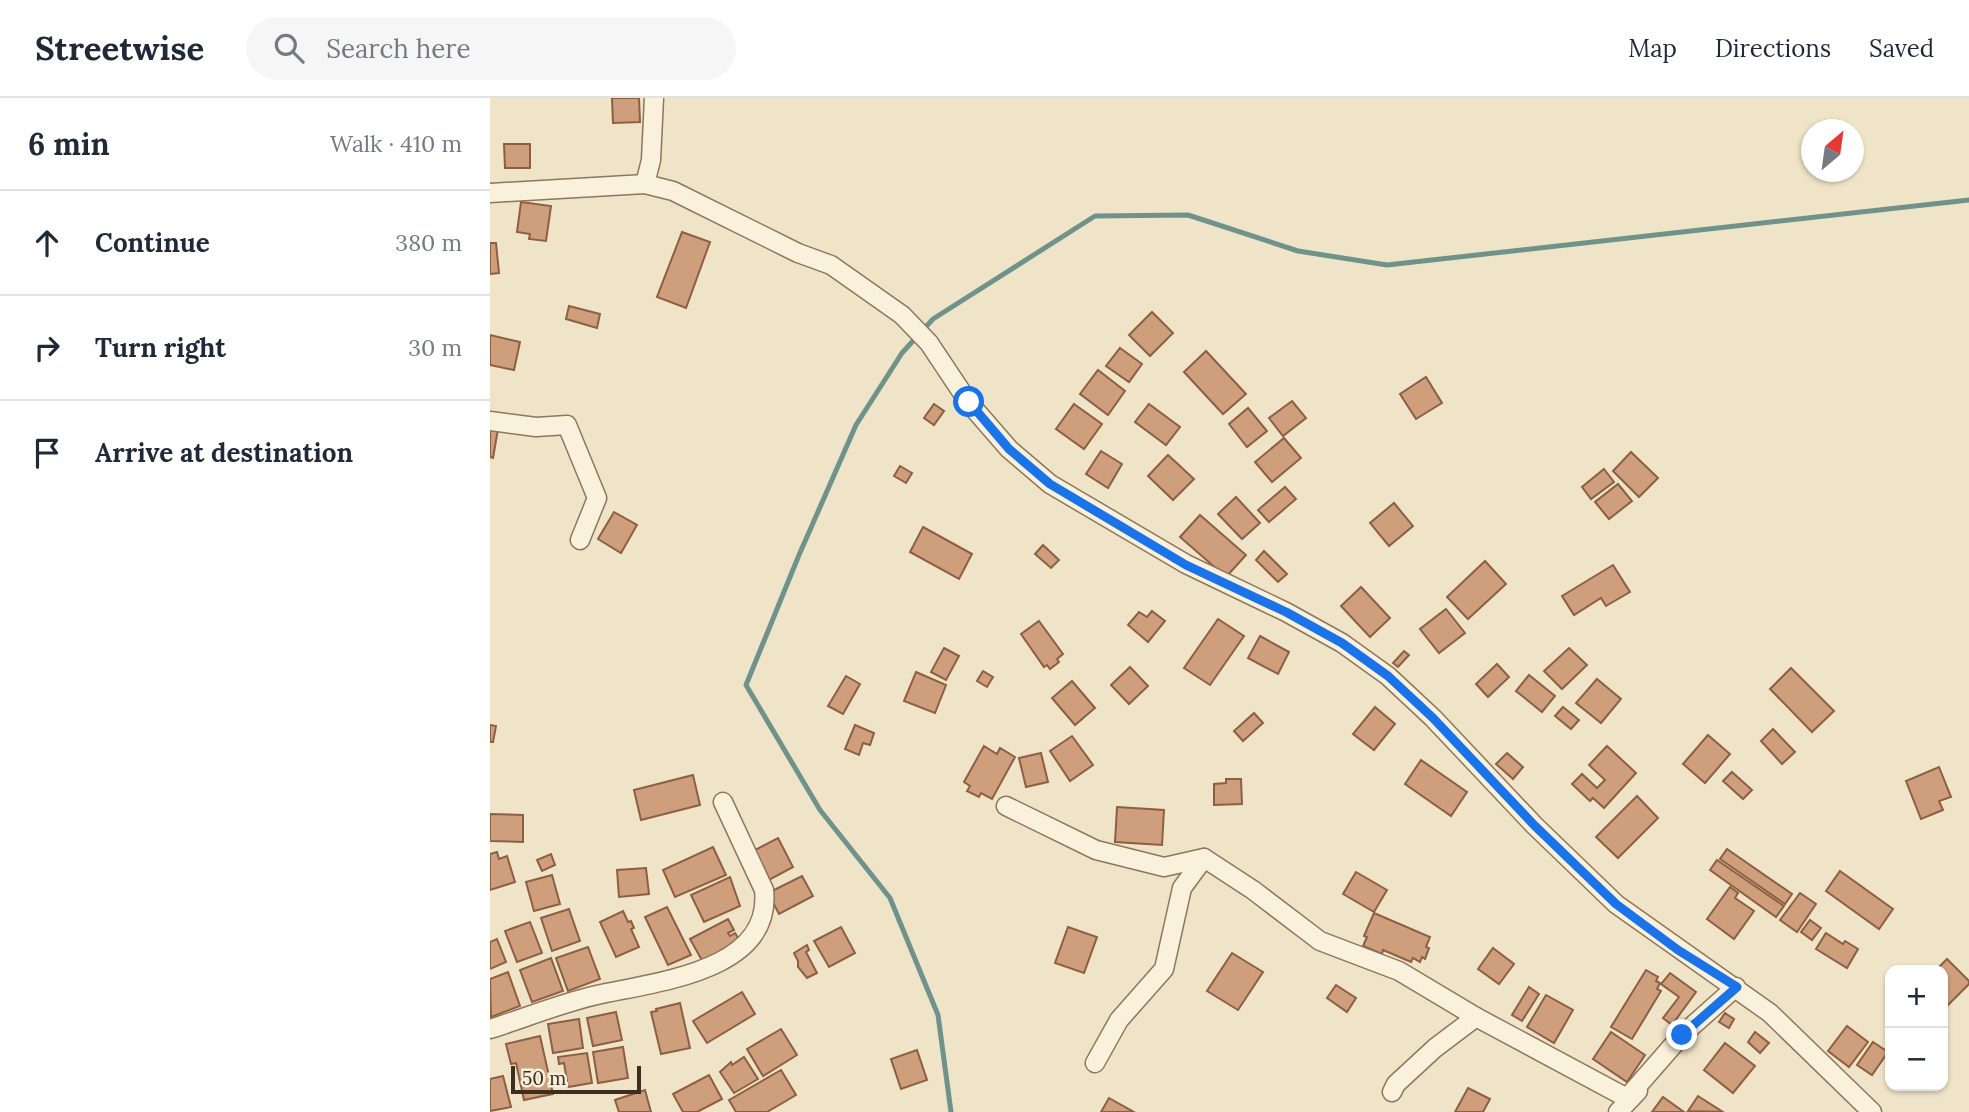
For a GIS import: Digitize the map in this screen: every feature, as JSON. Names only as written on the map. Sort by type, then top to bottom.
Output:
[{"type":"street","points":[[645,184],[651,160],[654,98]]},
{"type":"street","points":[[490,193],[645,184],[673,191],[798,253],[831,265],[902,315],[927,341],[977,412],[1009,449],[1050,484],[1186,565],[1286,612],[1342,643],[1388,676],[1433,718],[1534,825],[1616,904],[1678,950],[1737,987],[1770,1013],[1872,1112]]},
{"type":"street","points":[[490,421],[536,427],[568,425],[597,498],[580,540]]},
{"type":"street","points":[[490,1029],[596,995],[658,984],[702,970],[743,947],[761,924],[766,906],[764,890],[723,802]]},
{"type":"street","points":[[1006,806],[1096,850],[1164,867],[1203,858],[1253,890],[1320,941],[1399,971],[1476,1017],[1628,1098],[1682,1035],[1737,987]]},
{"type":"street","points":[[1095,1063],[1119,1020],[1164,969],[1182,888],[1203,858]]},
{"type":"street","points":[[1618,1112],[1737,987]]},
{"type":"street","points":[[1392,1092],[1396,1084],[1435,1048],[1476,1017]]},
{"type":"building","points":[[612,98],[639,98],[640,122],[613,123]]},
{"type":"building","points":[[504,144],[530,144],[530,168],[505,168]]},
{"type":"building","points":[[521,202],[551,206],[546,241],[529,239],[530,234],[517,232]]},
{"type":"building","points":[[682,232],[710,242],[686,308],[657,297]]},
{"type":"building","points":[[490,243],[496,243],[499,273],[490,274]]},
{"type":"building","points":[[569,306],[600,314],[597,328],[566,319]]},
{"type":"building","points":[[1152,312],[1173,333],[1150,356],[1129,335]]},
{"type":"building","points":[[490,335],[520,342],[514,370],[490,365]]},
{"type":"building","points":[[1120,348],[1142,364],[1129,382],[1106,366]]},
{"type":"building","points":[[1206,351],[1246,394],[1223,414],[1184,372]]},
{"type":"building","points":[[1098,370],[1125,391],[1108,415],[1080,394]]},
{"type":"building","points":[[1426,377],[1442,403],[1416,419],[1400,394]]},
{"type":"building","points":[[1292,401],[1306,418],[1283,436],[1269,418]]},
{"type":"building","points":[[934,404],[944,411],[934,425],[924,418]]},
{"type":"building","points":[[1074,404],[1102,424],[1084,449],[1056,429]]},
{"type":"building","points":[[1149,404],[1180,427],[1166,445],[1135,422]]},
{"type":"building","points":[[1248,408],[1267,431],[1247,447],[1229,424]]},
{"type":"building","points":[[490,428],[498,429],[493,458],[490,457]]},
{"type":"building","points":[[1284,438],[1301,458],[1272,482],[1255,462]]},
{"type":"building","points":[[1101,451],[1122,464],[1108,488],[1086,474]]},
{"type":"building","points":[[1631,452],[1658,478],[1639,497],[1613,471]]},
{"type":"building","points":[[1168,455],[1194,479],[1173,500],[1148,476]]},
{"type":"building","points":[[900,466],[912,473],[906,483],[894,476]]},
{"type":"building","points":[[1604,469],[1614,482],[1591,499],[1582,487]]},
{"type":"building","points":[[1618,484],[1632,501],[1609,519],[1595,502]]},
{"type":"building","points":[[1285,487],[1296,499],[1269,522],[1258,510]]},
{"type":"building","points":[[1236,497],[1260,523],[1242,539],[1218,514]]},
{"type":"building","points":[[1394,503],[1413,526],[1389,546],[1370,523]]},
{"type":"building","points":[[614,512],[637,525],[621,553],[598,539]]},
{"type":"building","points":[[1200,515],[1246,555],[1226,577],[1180,537]]},
{"type":"building","points":[[923,527],[972,554],[959,579],[910,552]]},
{"type":"building","points":[[1043,545],[1059,560],[1051,568],[1035,554]]},
{"type":"building","points":[[1264,551],[1287,574],[1278,582],[1256,560]]},
{"type":"building","points":[[1485,561],[1506,584],[1468,619],[1447,597]]},
{"type":"building","points":[[1613,565],[1630,592],[1606,606],[1601,598],[1574,615],[1562,596]]},
{"type":"building","points":[[1361,587],[1390,618],[1370,637],[1341,606]]},
{"type":"building","points":[[1446,609],[1465,633],[1439,653],[1420,629]]},
{"type":"building","points":[[1152,611],[1165,621],[1148,642],[1128,625],[1139,612],[1147,617]]},
{"type":"building","points":[[1218,619],[1244,636],[1210,685],[1184,668]]},
{"type":"building","points":[[1039,621],[1063,654],[1057,659],[1059,662],[1050,669],[1047,665],[1044,667],[1021,634]]},
{"type":"building","points":[[1260,636],[1289,652],[1278,674],[1248,658]]},
{"type":"building","points":[[944,648],[959,656],[946,680],[931,672]]},
{"type":"building","points":[[1569,648],[1587,665],[1562,689],[1544,671]]},
{"type":"building","points":[[1404,651],[1409,655],[1398,667],[1393,663]]},
{"type":"building","points":[[1497,664],[1509,677],[1488,697],[1476,684]]},
{"type":"building","points":[[1130,667],[1148,686],[1129,704],[1111,685]]},
{"type":"building","points":[[1791,668],[1834,711],[1812,732],[1770,689]]},
{"type":"building","points":[[983,671],[993,677],[987,687],[977,681]]},
{"type":"building","points":[[916,672],[946,685],[935,713],[904,701]]},
{"type":"building","points":[[1529,675],[1555,696],[1542,712],[1516,691]]},
{"type":"building","points":[[846,676],[860,684],[843,714],[828,706]]},
{"type":"building","points":[[1597,679],[1621,699],[1601,723],[1576,703]]},
{"type":"building","points":[[1072,681],[1095,708],[1075,725],[1052,698]]},
{"type":"building","points":[[1375,707],[1395,724],[1374,750],[1353,734]]},
{"type":"building","points":[[1563,707],[1579,720],[1571,729],[1555,716]]},
{"type":"building","points":[[1254,713],[1263,723],[1243,741],[1234,731]]},
{"type":"building","points":[[490,725],[496,726],[493,742],[490,742]]},
{"type":"building","points":[[855,725],[874,733],[870,745],[863,743],[859,755],[845,749]]},
{"type":"building","points":[[1773,729],[1795,752],[1782,764],[1761,741]]},
{"type":"building","points":[[1708,735],[1730,754],[1705,783],[1683,764]]},
{"type":"building","points":[[1072,736],[1093,765],[1070,781],[1050,751]]},
{"type":"building","points":[[984,746],[997,754],[1000,748],[1015,757],[992,799],[981,793],[979,797],[967,791],[970,786],[964,782]]},
{"type":"building","points":[[1607,746],[1636,773],[1604,808],[1593,798],[1590,801],[1572,784],[1582,774],[1597,788],[1605,780],[1589,765]]},
{"type":"building","points":[[1041,753],[1048,782],[1026,787],[1019,758]]},
{"type":"building","points":[[1507,753],[1523,767],[1513,779],[1496,764]]},
{"type":"building","points":[[1421,760],[1467,792],[1451,816],[1405,784]]},
{"type":"building","points":[[1939,767],[1951,797],[1939,801],[1943,810],[1921,819],[1906,781]]},
{"type":"building","points":[[1732,772],[1752,790],[1743,799],[1723,781]]},
{"type":"building","points":[[693,775],[700,805],[641,820],[634,790]]},
{"type":"building","points":[[1226,779],[1241,779],[1242,804],[1214,805],[1214,784],[1226,783]]},
{"type":"building","points":[[1637,796],[1658,818],[1618,858],[1596,837]]},
{"type":"building","points":[[1117,807],[1164,810],[1162,845],[1115,842]]},
{"type":"building","points":[[490,814],[523,815],[523,842],[490,841]]},
{"type":"building","points":[[778,838],[793,867],[769,880],[753,851]]},
{"type":"building","points":[[713,847],[726,875],[675,897],[663,870]]},
{"type":"building","points":[[1727,849],[1792,894],[1785,904],[1720,859]]},
{"type":"building","points":[[497,852],[499,859],[507,856],[515,882],[490,890],[490,854]]},
{"type":"building","points":[[551,854],[555,865],[542,871],[537,860]]},
{"type":"building","points":[[1717,860],[1784,906],[1776,917],[1710,870]]},
{"type":"building","points":[[646,868],[649,894],[619,897],[617,870]]},
{"type":"building","points":[[1840,871],[1893,909],[1879,929],[1826,891]]},
{"type":"building","points":[[1356,872],[1387,890],[1374,912],[1343,894]]},
{"type":"building","points":[[552,875],[560,904],[534,911],[526,882]]},
{"type":"building","points":[[802,876],[813,896],[779,914],[768,893]]},
{"type":"building","points":[[730,877],[740,906],[704,922],[691,895]]},
{"type":"building","points":[[1730,887],[1738,893],[1735,898],[1754,911],[1734,939],[1707,919]]},
{"type":"building","points":[[1800,893],[1816,904],[1797,932],[1780,920]]},
{"type":"building","points":[[667,907],[691,955],[668,965],[645,917]]},
{"type":"building","points":[[569,909],[580,941],[552,951],[541,918]]},
{"type":"building","points":[[623,911],[628,922],[631,921],[634,928],[631,929],[639,947],[616,957],[600,922]]},
{"type":"building","points":[[1374,913],[1430,937],[1425,959],[1422,957],[1420,962],[1413,958],[1411,962],[1383,950],[1382,954],[1363,946],[1367,937],[1364,936]]},
{"type":"building","points":[[728,919],[734,930],[728,933],[730,936],[735,933],[740,941],[704,964],[690,939]]},
{"type":"building","points":[[1810,920],[1821,928],[1812,940],[1801,932]]},
{"type":"building","points":[[530,922],[542,953],[517,962],[505,931]]},
{"type":"building","points":[[841,927],[855,953],[829,967],[814,941]]},
{"type":"building","points":[[1068,927],[1097,937],[1084,973],[1055,963]]},
{"type":"building","points":[[1826,933],[1843,944],[1845,941],[1858,949],[1847,968],[1816,949]]},
{"type":"building","points":[[497,939],[506,962],[490,969],[490,942]]},
{"type":"building","points":[[807,945],[809,950],[806,952],[817,973],[807,978],[798,967],[794,953]]},
{"type":"building","points":[[588,947],[600,979],[568,991],[556,958]]},
{"type":"building","points":[[1493,948],[1514,964],[1499,984],[1478,969]]},
{"type":"building","points":[[1232,953],[1263,972],[1238,1010],[1207,991]]},
{"type":"building","points":[[551,958],[563,991],[532,1002],[520,970]]},
{"type":"building","points":[[1947,959],[1969,981],[1948,1005],[1948,965],[1941,965]]},
{"type":"building","points":[[1646,970],[1658,977],[1656,981],[1660,983],[1657,989],[1661,991],[1632,1039],[1611,1027]]},
{"type":"building","points":[[508,972],[520,1006],[491,1017],[490,979]]},
{"type":"building","points":[[1670,973],[1696,992],[1672,1025],[1663,1018],[1679,997],[1661,984]]},
{"type":"building","points":[[1336,985],[1356,998],[1347,1012],[1327,998]]},
{"type":"building","points":[[1529,987],[1539,994],[1522,1021],[1512,1015]]},
{"type":"building","points":[[742,992],[755,1014],[707,1043],[693,1021]]},
{"type":"building","points":[[1546,995],[1573,1010],[1554,1043],[1527,1027]]},
{"type":"building","points":[[680,1003],[690,1048],[661,1054],[651,1012]]},
{"type":"building","points":[[616,1012],[622,1040],[593,1046],[587,1018]]},
{"type":"building","points":[[1725,1013],[1734,1019],[1729,1028],[1719,1022]]},
{"type":"building","points":[[579,1019],[583,1048],[553,1053],[548,1024]]},
{"type":"building","points":[[1847,1026],[1868,1042],[1849,1067],[1828,1051]]},
{"type":"building","points":[[781,1029],[797,1055],[763,1076],[747,1049]]},
{"type":"building","points":[[1611,1032],[1645,1055],[1627,1082],[1593,1059]]},
{"type":"building","points":[[1755,1032],[1769,1043],[1760,1053],[1748,1042]]},
{"type":"building","points":[[540,1036],[553,1094],[524,1100],[516,1063],[511,1064],[506,1044]]},
{"type":"building","points":[[1873,1042],[1885,1050],[1885,1056],[1872,1075],[1857,1065]]},
{"type":"building","points":[[1725,1043],[1755,1066],[1733,1093],[1704,1070]]},
{"type":"building","points":[[623,1047],[628,1078],[598,1083],[593,1052]]},
{"type":"building","points":[[917,1050],[927,1080],[901,1089],[891,1059]]},
{"type":"building","points":[[587,1053],[592,1083],[568,1087],[564,1063],[559,1064],[558,1057]]},
{"type":"building","points":[[744,1057],[758,1079],[734,1093],[720,1072],[731,1062],[732,1065]]},
{"type":"building","points":[[781,1070],[796,1095],[767,1112],[736,1112],[729,1100]]},
{"type":"building","points":[[709,1075],[722,1099],[697,1112],[683,1112],[673,1094]]},
{"type":"building","points":[[503,1076],[511,1107],[490,1111],[490,1079]]},
{"type":"building","points":[[1468,1088],[1490,1099],[1483,1112],[1455,1112]]},
{"type":"building","points":[[645,1090],[651,1112],[619,1112],[615,1100]]},
{"type":"building","points":[[1698,1096],[1723,1112],[1688,1111]]},
{"type":"building","points":[[1663,1097],[1684,1112],[1652,1112]]},
{"type":"building","points":[[1109,1098],[1134,1112],[1101,1112]]},
{"type":"waterway","points":[[951,1112],[938,1015],[890,898],[820,810],[746,685],[856,425],[902,353],[933,319],[1095,216],[1188,215],[1298,251],[1387,265],[1969,200]]},
{"type":"route","points":[[969,402],[1009,449],[1050,484],[1186,565],[1286,612],[1342,643],[1388,676],[1433,718],[1534,825],[1616,904],[1678,950],[1737,987],[1682,1035]]}]
